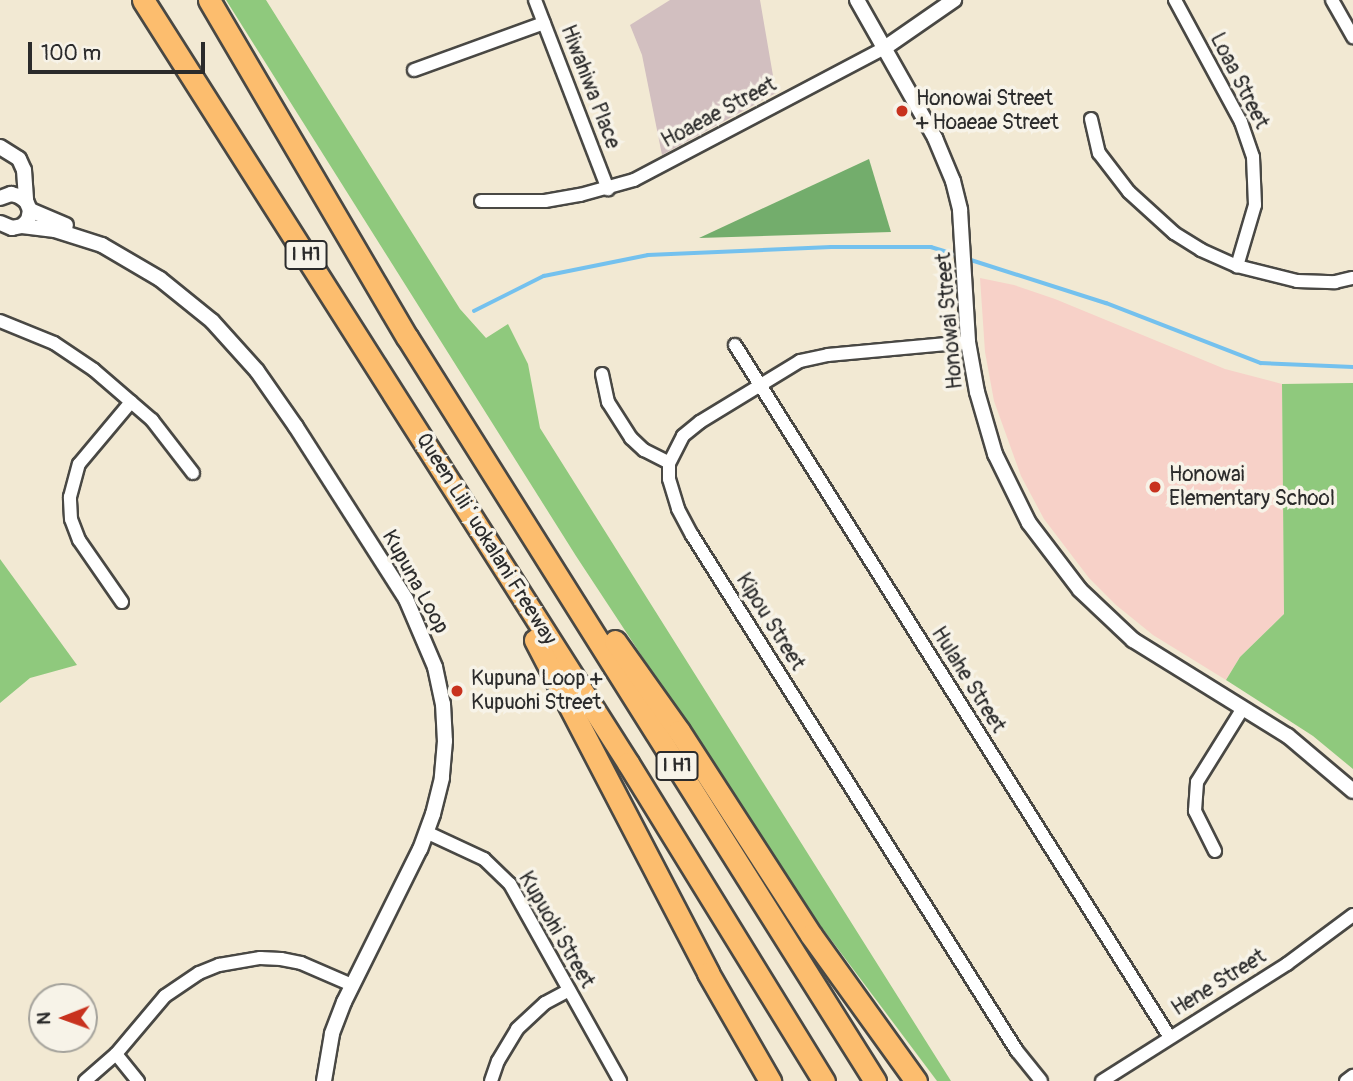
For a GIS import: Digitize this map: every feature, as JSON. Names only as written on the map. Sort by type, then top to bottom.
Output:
[{"type":"highway","name":"Queen Liliʻuokalani Freeway","points":[[143,0],[468,511],[824,1081]]},
{"type":"highway","name":"Queen Liliʻuokalani Freeway","points":[[209,0],[400,325],[875,1081]]},
{"type":"highway","points":[[480,450],[678,731],[811,935],[916,1081]]},
{"type":"highway","points":[[468,511],[708,973],[770,1081]]},
{"type":"street","name":"Hiwahiwa Place","points":[[536,0],[608,188]]},
{"type":"street","name":"Honowai Street","points":[[857,0],[886,47],[945,158],[960,209],[968,342],[976,392],[995,454],[1016,501],[1048,551],[1089,600],[1133,640],[1288,736],[1353,791]]},
{"type":"street","name":"Hoaeae Street","points":[[481,201],[545,201],[608,188],[660,168],[886,47],[954,0]]},
{"type":"street","name":"Loaa Street","points":[[1175,0],[1241,122],[1252,157],[1255,205],[1237,266]]},
{"type":"street","points":[[1332,0],[1353,37]]},
{"type":"street","points":[[414,70],[544,23]]},
{"type":"street","points":[[1091,119],[1099,153],[1149,213],[1201,250],[1237,266],[1297,281],[1335,282],[1353,278]]},
{"type":"street","points":[[0,147],[14,156],[24,170],[28,220],[22,226]]},
{"type":"street","points":[[5,196],[16,178],[14,156]]},
{"type":"street","name":"Kupuna Loop","points":[[5,196],[28,205],[80,232],[84,237]]},
{"type":"street","name":"Kupuna Loop","points":[[0,223],[12,228],[22,226],[84,237],[160,279],[212,321],[257,371],[405,599],[435,667],[443,704],[442,778],[426,832],[352,985],[332,1034],[324,1081]]},
{"type":"street","points":[[0,321],[54,344],[94,370],[152,420],[194,473]]},
{"type":"street","points":[[602,374],[608,402],[631,438],[644,450],[669,463],[683,436],[699,422],[786,368],[817,356],[968,342]]},
{"type":"street","name":"Hulahe Street","points":[[735,345],[1170,1036]]},
{"type":"street","points":[[122,602],[79,540],[71,519],[70,497],[79,464],[131,402]]},
{"type":"street","name":"Kipou Street","points":[[669,463],[671,492],[692,535],[1017,1051],[1041,1081]]},
{"type":"street","points":[[1214,850],[1201,828],[1195,797],[1198,782],[1243,708]]},
{"type":"street","name":"Kupuohi Street","points":[[426,832],[468,849],[498,870],[519,899],[620,1081]]},
{"type":"street","name":"Hene Street","points":[[1102,1081],[1287,964],[1353,915]]},
{"type":"street","points":[[85,1081],[116,1054],[165,996],[200,972],[219,965],[260,958],[281,959],[301,963],[352,985]]},
{"type":"street","points":[[491,1081],[498,1061],[517,1028],[545,1003],[569,990]]},
{"type":"street","points":[[116,1054],[138,1081]]},
{"type":"street","points":[[1346,1081],[1353,1076]]},
{"type":"shaded area","points":[[670,0],[760,0],[776,93],[662,155],[642,55],[630,25]]},
{"type":"shaded area","name":"Honowai Elementary School","points":[[980,278],[1014,285],[1055,299],[1225,369],[1282,384],[1284,614],[1240,657],[1226,680],[1153,635],[1116,605],[1089,578],[1044,519],[1021,476],[994,401],[985,352]]},
{"type":"green space","points":[[226,0],[266,0],[460,309],[486,338],[508,324],[528,364],[540,428],[951,1081],[937,1081],[811,913],[576,556]]},
{"type":"green space","points":[[869,159],[891,232],[699,238]]},
{"type":"green space","points":[[1353,383],[1353,769],[1313,736],[1226,680],[1240,657],[1284,614],[1282,384]]},
{"type":"green space","points":[[0,559],[77,665],[30,678],[0,703]]},
{"type":"waterway","points":[[474,311],[544,276],[648,255],[831,247],[931,247],[957,255]]},
{"type":"waterway","points":[[968,259],[1106,303],[1261,363],[1353,367]]},
{"type":"place","name":"Honowai Street + Hoaeae Street","points":[[902,111]]},
{"type":"place","name":"Honowai Elementary School","points":[[1155,487]]},
{"type":"place","name":"Kupuna Loop + Kupuohi Street","points":[[457,691]]}]
